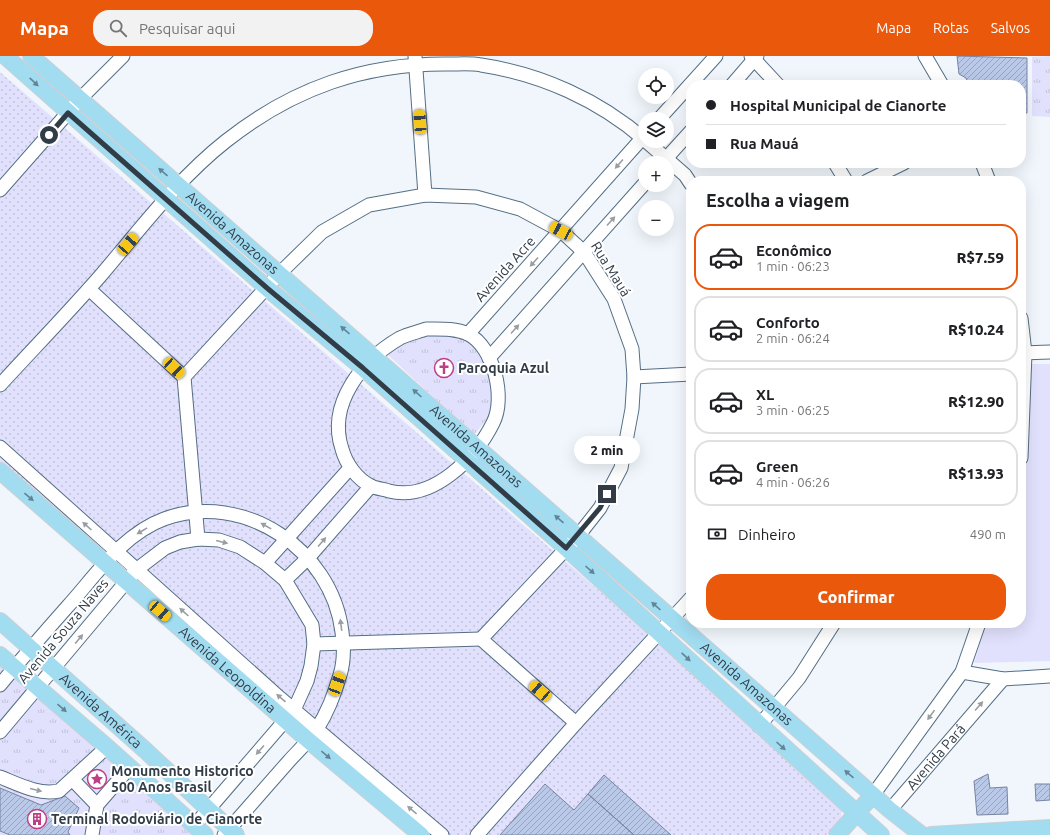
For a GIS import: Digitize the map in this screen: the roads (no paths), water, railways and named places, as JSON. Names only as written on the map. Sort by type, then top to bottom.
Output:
[{"type":"main road","name":"Avenida Amazonas","points":[[5,56],[267,288],[363,368],[566,548],[856,814],[874,833]]},
{"type":"main road","name":"Avenida Amazonas","points":[[31,56],[279,274],[375,356],[671,619],[890,810],[922,835]]},
{"type":"main road","name":"Avenida Leopoldina","points":[[0,471],[131,576],[290,715],[421,835]]},
{"type":"main road","name":"Avenida América","points":[[0,621],[145,750],[230,833]]},
{"type":"main road","name":"Avenida América","points":[[0,655],[130,767],[200,830]]},
{"type":"main road","name":"Avenida Pará","points":[[837,835],[873,795]]},
{"type":"main road","name":"Avenida Pará","points":[[874,833],[890,810]]},
{"type":"main road","points":[[931,835],[1050,828]]},
{"type":"street","points":[[0,190],[80,99],[123,56]]},
{"type":"street","points":[[694,80],[716,56]]},
{"type":"street","points":[[925,56],[939,80]]},
{"type":"street","points":[[736,80],[754,57],[774,80]]},
{"type":"street","points":[[0,385],[89,289],[178,185],[226,141],[269,111],[321,85],[361,72],[416,60],[480,65],[523,74],[573,92],[638,134]]},
{"type":"street","points":[[416,60],[425,195]]},
{"type":"street","points":[[665,112],[686,89]]},
{"type":"street","points":[[668,156],[686,137]]},
{"type":"street","name":"Avenida Acre","points":[[468,334],[638,146]]},
{"type":"street","points":[[653,148],[660,156]]},
{"type":"street","points":[[674,168],[686,178]]},
{"type":"street","points":[[877,176],[894,168]]},
{"type":"street","points":[[489,358],[638,191]]},
{"type":"street","name":"Rua Mauá","points":[[184,378],[279,274],[322,232],[369,204],[425,195],[476,197],[520,209],[561,231],[584,252],[614,299],[632,348],[634,377],[632,408],[621,468],[600,508],[578,536],[481,639]]},
{"type":"street","points":[[89,289],[184,378],[198,539]]},
{"type":"street","points":[[447,328],[468,334],[481,346],[489,358],[497,380],[500,401],[494,422],[478,447],[466,460],[444,479],[422,490],[400,494],[371,486],[350,468],[337,436],[338,416],[346,393],[363,368],[375,356],[401,337],[426,329],[447,328]]},
{"type":"street","points":[[1026,353],[1050,352]]},
{"type":"street","points":[[634,377],[686,374]]},
{"type":"street","points":[[0,447],[110,558]]},
{"type":"street","points":[[265,563],[350,468]]},
{"type":"street","points":[[285,580],[308,558],[371,486]]},
{"type":"street","name":"Avenida Souza Naves","points":[[0,685],[14,667],[110,558],[139,532],[164,519],[196,512],[217,511],[239,515],[260,522],[288,538],[308,558],[324,578],[333,596],[340,615],[343,642],[340,674],[312,735],[230,833]]},
{"type":"street","name":"Avenida Souza Naves","points":[[0,732],[131,576],[165,548],[180,542],[198,539],[219,540],[240,547],[265,563],[285,580],[312,625],[314,644],[308,681],[290,715],[208,810],[200,830]]},
{"type":"street","points":[[476,835],[686,603]]},
{"type":"street","points":[[759,726],[800,678],[831,628]]},
{"type":"street","name":"Avenida Pará","points":[[873,795],[962,672],[977,628]]},
{"type":"street","points":[[314,644],[481,639],[576,723]]},
{"type":"street","points":[[962,672],[1003,679],[1050,676]]},
{"type":"street","name":"Avenida Pará","points":[[890,810],[1003,679]]},
{"type":"street","points":[[312,735],[442,835]]},
{"type":"street","points":[[0,777],[36,791],[49,793],[59,791],[73,780],[107,747]]},
{"type":"street","points":[[92,835],[97,805],[130,767]]},
{"type":"street","points":[[73,780],[97,805]]},
{"type":"place","name":"Paroquia Azul","points":[[444,368]]},
{"type":"place","name":"Monumento Historico 500 Anos Brasil","points":[[97,779]]},
{"type":"place","name":"Terminal Rodoviário de Cianorte","points":[[37,819]]}]
